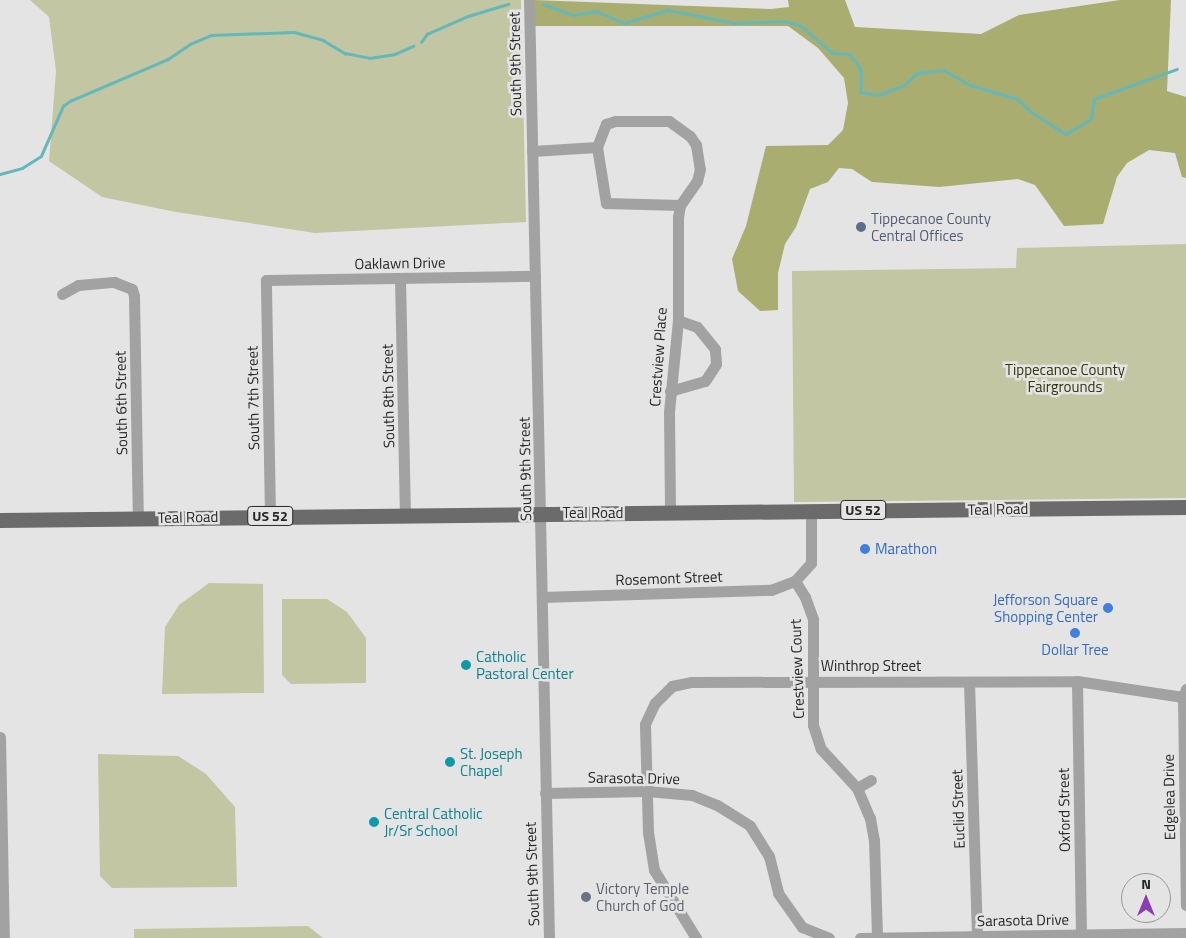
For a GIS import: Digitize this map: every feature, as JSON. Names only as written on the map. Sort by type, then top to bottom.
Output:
[{"type":"main road","name":"Teal Road","points":[[0,520],[405,514],[1186,507]]},
{"type":"street","name":"South 9th Street","points":[[529,0],[549,938]]},
{"type":"street","points":[[615,121],[669,121],[679,126],[696,146],[700,169],[697,181],[680,204],[606,204],[598,146],[606,124],[615,121]]},
{"type":"street","points":[[532,150],[598,146]]},
{"type":"street","name":"Crestview Place","points":[[670,512],[670,391],[678,320],[680,204]]},
{"type":"street","name":"Oaklawn Drive","points":[[266,280],[536,276]]},
{"type":"street","name":"South 8th Street","points":[[400,278],[405,514]]},
{"type":"street","name":"South 7th Street","points":[[266,280],[270,516]]},
{"type":"street","name":"South 6th Street","points":[[62,294],[78,285],[89,283],[114,282],[132,289],[135,313],[138,518]]},
{"type":"street","points":[[670,391],[705,381],[716,364],[715,348],[697,327],[678,320]]},
{"type":"street","points":[[795,581],[811,563],[811,511]]},
{"type":"street","name":"Rosemont Street","points":[[542,597],[771,590],[795,581]]},
{"type":"street","name":"Crestview Court","points":[[795,581],[805,597],[813,618],[813,681],[816,737],[821,749],[857,788],[870,818],[874,840],[878,937]]},
{"type":"street","name":"Winthrop Street","points":[[696,938],[654,870],[648,833],[646,724],[655,703],[672,686],[691,682],[1077,681],[1184,693]]},
{"type":"street","name":"Oxford Street","points":[[1077,681],[1081,936]]},
{"type":"street","name":"Euclid Street","points":[[969,682],[977,936]]},
{"type":"street","name":"Edgelea Drive","points":[[1184,693],[1186,905]]},
{"type":"street","points":[[0,737],[4,938]]},
{"type":"street","points":[[857,788],[871,780]]},
{"type":"street","name":"Sarasota Drive","points":[[545,793],[647,791],[692,795],[717,805],[750,826],[769,856],[782,900],[802,927],[829,938]]},
{"type":"street","name":"Sarasota Drive","points":[[860,938],[1186,933]]},
{"type":"green space","points":[[30,0],[521,0],[526,222],[315,233],[176,212],[102,197],[49,161],[56,71],[49,17]]},
{"type":"green space","points":[[534,0],[771,9],[789,7],[788,0],[845,0],[855,27],[981,34],[1019,15],[1120,0],[1171,0],[1167,91],[1186,97],[1186,178],[1182,177],[1175,153],[1149,150],[1127,163],[1117,177],[1103,224],[1064,226],[1035,185],[1018,179],[939,187],[872,182],[852,169],[839,168],[828,182],[810,189],[796,227],[785,244],[778,273],[778,310],[760,311],[738,291],[732,259],[746,226],[766,146],[828,145],[843,130],[848,103],[844,78],[818,48],[788,26],[535,26]]},
{"type":"green space","name":"Tippecanoe County Fairgrounds","points":[[1186,244],[1186,498],[794,502],[792,271],[1016,268],[1017,248]]},
{"type":"green space","points":[[209,583],[263,584],[264,693],[162,694],[165,627],[179,605]]},
{"type":"green space","points":[[282,599],[327,599],[347,612],[366,638],[366,683],[291,684],[282,675]]},
{"type":"green space","points":[[98,754],[178,756],[206,774],[235,807],[237,887],[112,888],[100,876]]},
{"type":"green space","points":[[308,926],[323,938],[134,938],[134,929]]},
{"type":"waterway","points":[[421,42],[427,34],[468,16],[508,4]]},
{"type":"waterway","points":[[543,4],[573,15],[596,11],[624,23],[668,10],[735,23],[784,21],[800,25],[833,53],[850,54],[861,69],[861,92],[878,95],[903,86],[917,73],[944,70],[970,85],[1018,99],[1030,111],[1066,134],[1091,119],[1094,99],[1177,69]]},
{"type":"waterway","points":[[0,174],[22,168],[41,156],[63,106],[70,101],[168,59],[190,44],[211,35],[294,32],[323,40],[345,53],[370,58],[395,54],[413,46]]},
{"type":"place","name":"Tippecanoe County Central Offices","points":[[861,227]]},
{"type":"place","name":"Marathon","points":[[865,549]]},
{"type":"place","name":"Jefforson Square Shopping Center","points":[[1108,608]]},
{"type":"place","name":"Dollar Tree","points":[[1075,633]]},
{"type":"place","name":"Catholic Pastoral Center","points":[[466,665]]},
{"type":"place","name":"St. Joseph Chapel","points":[[450,762]]},
{"type":"place","name":"Central Catholic Jr/Sr School","points":[[374,822]]},
{"type":"place","name":"Victory Temple Church of God","points":[[586,897]]}]
